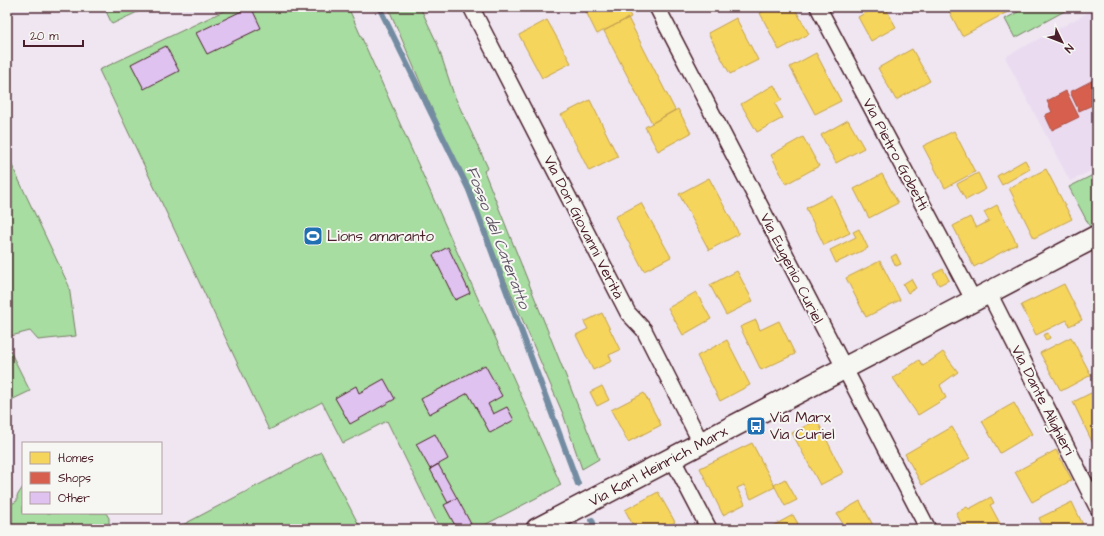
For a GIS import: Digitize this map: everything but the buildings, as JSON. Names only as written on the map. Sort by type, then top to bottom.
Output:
[{"type":"street","name":"Via Don Giovanni Verità","points":[[471,7],[628,313],[644,330],[701,443]]},
{"type":"street","name":"Via Eugenio Curiel","points":[[657,7],[928,529]]},
{"type":"street","name":"Via Pietro Gobetti","points":[[818,7],[981,297]]},
{"type":"street","name":"Via Karl Heinrich Marx","points":[[536,529],[1097,236]]},
{"type":"street","name":"Via Dante Alighieri","points":[[981,297],[1097,507]]},
{"type":"street","points":[[672,458],[709,529]]},
{"type":"shaded area","points":[[1097,8],[1097,168],[1070,181],[1005,57]]},
{"type":"green space","points":[[104,7],[148,7],[112,24]]},
{"type":"green space","name":"Lions amaranto","points":[[232,7],[348,7],[561,485],[477,529],[440,529],[387,421],[343,443],[322,402],[269,430],[99,70]]},
{"type":"green space","points":[[388,7],[420,7],[437,43],[454,95],[488,168],[484,171],[599,459],[582,469],[563,414]]},
{"type":"green space","points":[[1027,7],[1072,7],[1015,38],[1005,19]]},
{"type":"green space","points":[[7,155],[69,286],[76,336],[38,340],[30,331],[7,337]]},
{"type":"green space","points":[[1097,173],[1097,224],[1090,227],[1069,187]]},
{"type":"green space","points":[[7,345],[30,391],[7,402]]},
{"type":"green space","points":[[321,452],[361,529],[175,529]]},
{"type":"green space","points":[[22,488],[22,514],[107,514],[109,518],[109,529],[7,529],[7,506],[17,501],[17,496]]},
{"type":"waterway","name":"Fosso del Cateratto","points":[[379,7],[469,190],[578,484]]},
{"type":"waterway","name":"Fosso del Cateratto","points":[[592,520],[595,529]]},
{"type":"place","name":"Lions amaranto","points":[[313,236]]},
{"type":"place","name":"Via Marx Via Curiel","points":[[756,426]]}]
